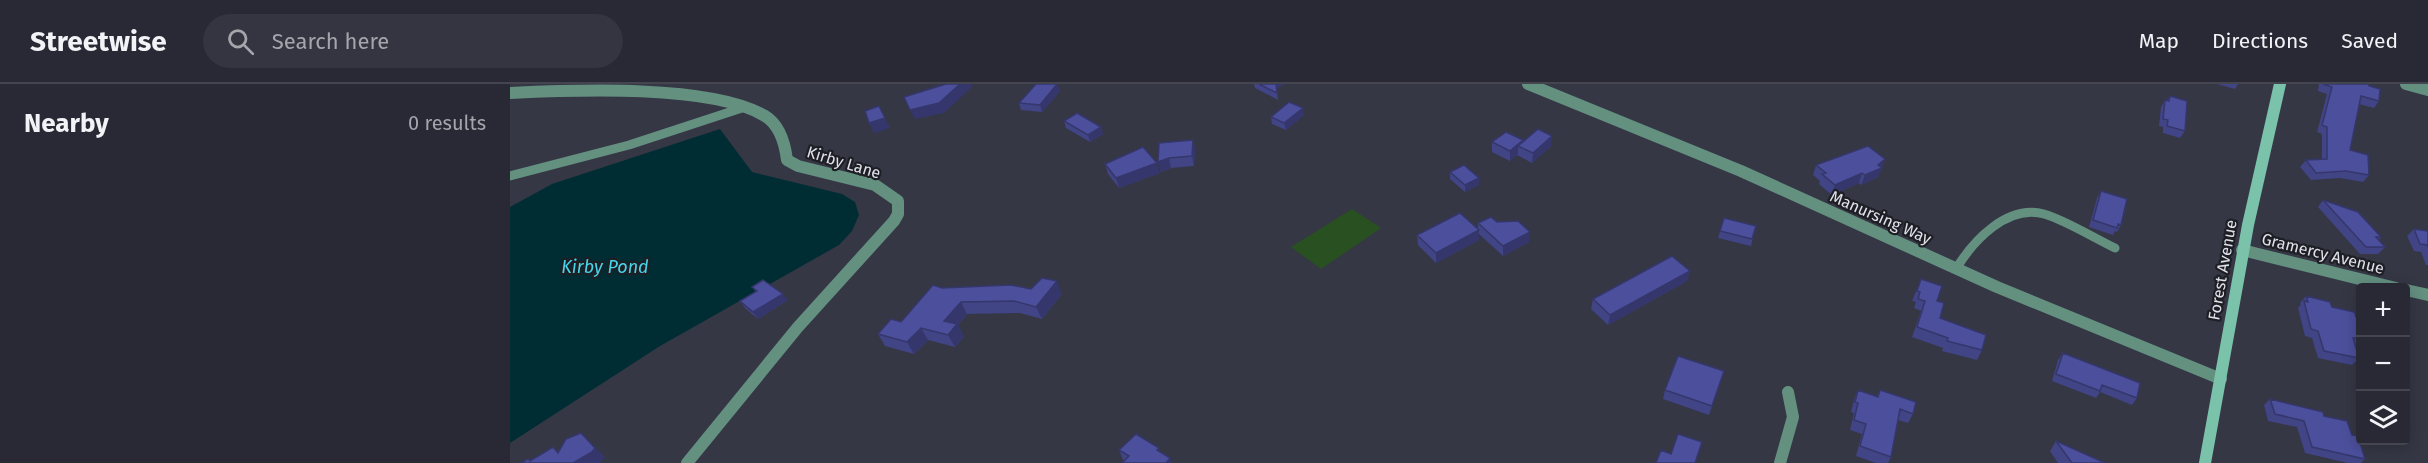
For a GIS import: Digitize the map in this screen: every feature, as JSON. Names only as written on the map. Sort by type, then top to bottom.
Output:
[{"type":"street","name":"Manursing Way","points":[[1528,84],[1741,171],[1956,269],[2221,379]]},
{"type":"street","name":"Forest Avenue","points":[[2205,463],[2242,250],[2259,165],[2280,84]]},
{"type":"street","points":[[2406,84],[2428,90]]},
{"type":"street","name":"Kirby Lane","points":[[510,93],[646,88],[723,97],[767,116],[784,142],[787,160],[798,166],[875,185],[898,201],[898,214],[874,245],[798,327],[687,463]]},
{"type":"street","name":"Gramercy Avenue","points":[[2242,250],[2376,283]]},
{"type":"street","points":[[2410,291],[2428,296]]},
{"type":"street","points":[[1780,463],[1792,417],[1788,392]]},
{"type":"lane","points":[[510,176],[645,142],[748,106]]},
{"type":"lane","points":[[1956,269],[1965,254],[1996,225],[2014,214],[2028,212],[2048,216],[2115,248]]},
{"type":"green space","points":[[1352,209],[1381,228],[1321,269],[1291,247]]},
{"type":"water","name":"Kirby Pond","points":[[720,129],[752,172],[842,194],[855,202],[859,215],[852,231],[839,245],[660,346],[510,443],[510,207],[552,184]]},
{"type":"building","points":[[946,84],[960,84],[939,103],[910,110],[904,97]]},
{"type":"building","points":[[1036,84],[1057,84],[1040,105],[1019,103]]},
{"type":"building","points":[[1259,84],[1276,84],[1277,93]]},
{"type":"building","points":[[2323,84],[2369,84],[2369,86],[2380,89],[2379,101],[2361,96],[2350,150],[2368,155],[2369,175],[2346,171],[2316,173],[2306,160],[2327,159],[2327,127],[2322,125],[2332,87]]},
{"type":"building","points":[[2170,96],[2187,101],[2185,131],[2167,126],[2168,120],[2163,119],[2165,100],[2169,101]]},
{"type":"building","points":[[1289,102],[1303,108],[1284,123],[1271,117]]},
{"type":"building","points":[[879,106],[885,118],[869,123],[865,111]]},
{"type":"building","points":[[1077,113],[1101,127],[1088,135],[1064,121]]},
{"type":"building","points":[[1538,129],[1552,136],[1533,153],[1518,146]]},
{"type":"building","points":[[1506,132],[1523,140],[1510,151],[1492,142]]},
{"type":"building","points":[[1193,140],[1192,156],[1169,158],[1158,162],[1159,143]]},
{"type":"building","points":[[1868,146],[1885,159],[1878,165],[1882,168],[1865,175],[1862,173],[1835,185],[1822,174],[1826,173],[1816,165]]},
{"type":"building","points":[[1143,147],[1157,163],[1116,178],[1105,164]]},
{"type":"building","points":[[1464,165],[1479,178],[1465,185],[1450,172]]},
{"type":"building","points":[[2101,191],[2127,199],[2121,225],[2118,224],[2117,228],[2093,220]]},
{"type":"building","points":[[2323,200],[2358,212],[2381,237],[2376,237],[2385,247],[2366,247]]},
{"type":"building","points":[[1460,213],[1479,230],[1436,253],[1417,235]]},
{"type":"building","points":[[1491,217],[1497,222],[1518,221],[1530,232],[1503,246],[1478,223]]},
{"type":"building","points":[[1724,218],[1756,226],[1752,239],[1720,231]]},
{"type":"building","points":[[2414,229],[2428,231],[2428,247],[2420,244]]},
{"type":"building","points":[[1672,256],[1690,271],[1610,315],[1593,299]]},
{"type":"building","points":[[1042,278],[1057,281],[1036,307],[1014,301],[961,302],[944,321],[957,324],[948,335],[921,328],[907,342],[878,334],[891,319],[901,322],[933,285],[942,288],[1011,285],[1031,289]]},
{"type":"building","points":[[1921,279],[1942,286],[1937,301],[1944,303],[1940,318],[1986,335],[1982,350],[1947,341],[1948,338],[1917,327],[1925,301],[1918,299],[1920,292],[1917,291]]},
{"type":"building","points":[[763,280],[783,294],[753,312],[740,301],[757,291],[752,287]]},
{"type":"building","points":[[2306,296],[2330,302],[2332,307],[2354,312],[2356,338],[2353,338],[2356,357],[2324,351],[2318,331],[2311,329],[2304,301],[2308,302]]},
{"type":"building","points":[[2063,353],[2140,383],[2137,398],[2102,385],[2100,391],[2056,374]]},
{"type":"building","points":[[1678,356],[1724,371],[1712,406],[1665,390]]},
{"type":"building","points":[[1858,390],[1878,397],[1880,390],[1916,402],[1913,414],[1900,409],[1891,457],[1860,446],[1866,424],[1854,420]]},
{"type":"building","points":[[2270,399],[2323,412],[2324,416],[2347,421],[2352,435],[2356,436],[2356,445],[2361,445],[2365,459],[2312,447],[2304,421],[2275,414]]},
{"type":"building","points":[[581,433],[595,448],[573,463],[521,463],[528,459],[530,461],[553,447],[558,453],[566,439]]},
{"type":"building","points":[[1136,434],[1159,448],[1157,450],[1170,458],[1166,463],[1122,463],[1129,456],[1119,450]]},
{"type":"building","points":[[1678,434],[1702,442],[1695,463],[1656,463],[1661,450],[1671,454]]},
{"type":"building","points":[[2056,441],[2105,463],[2072,463]]}]
